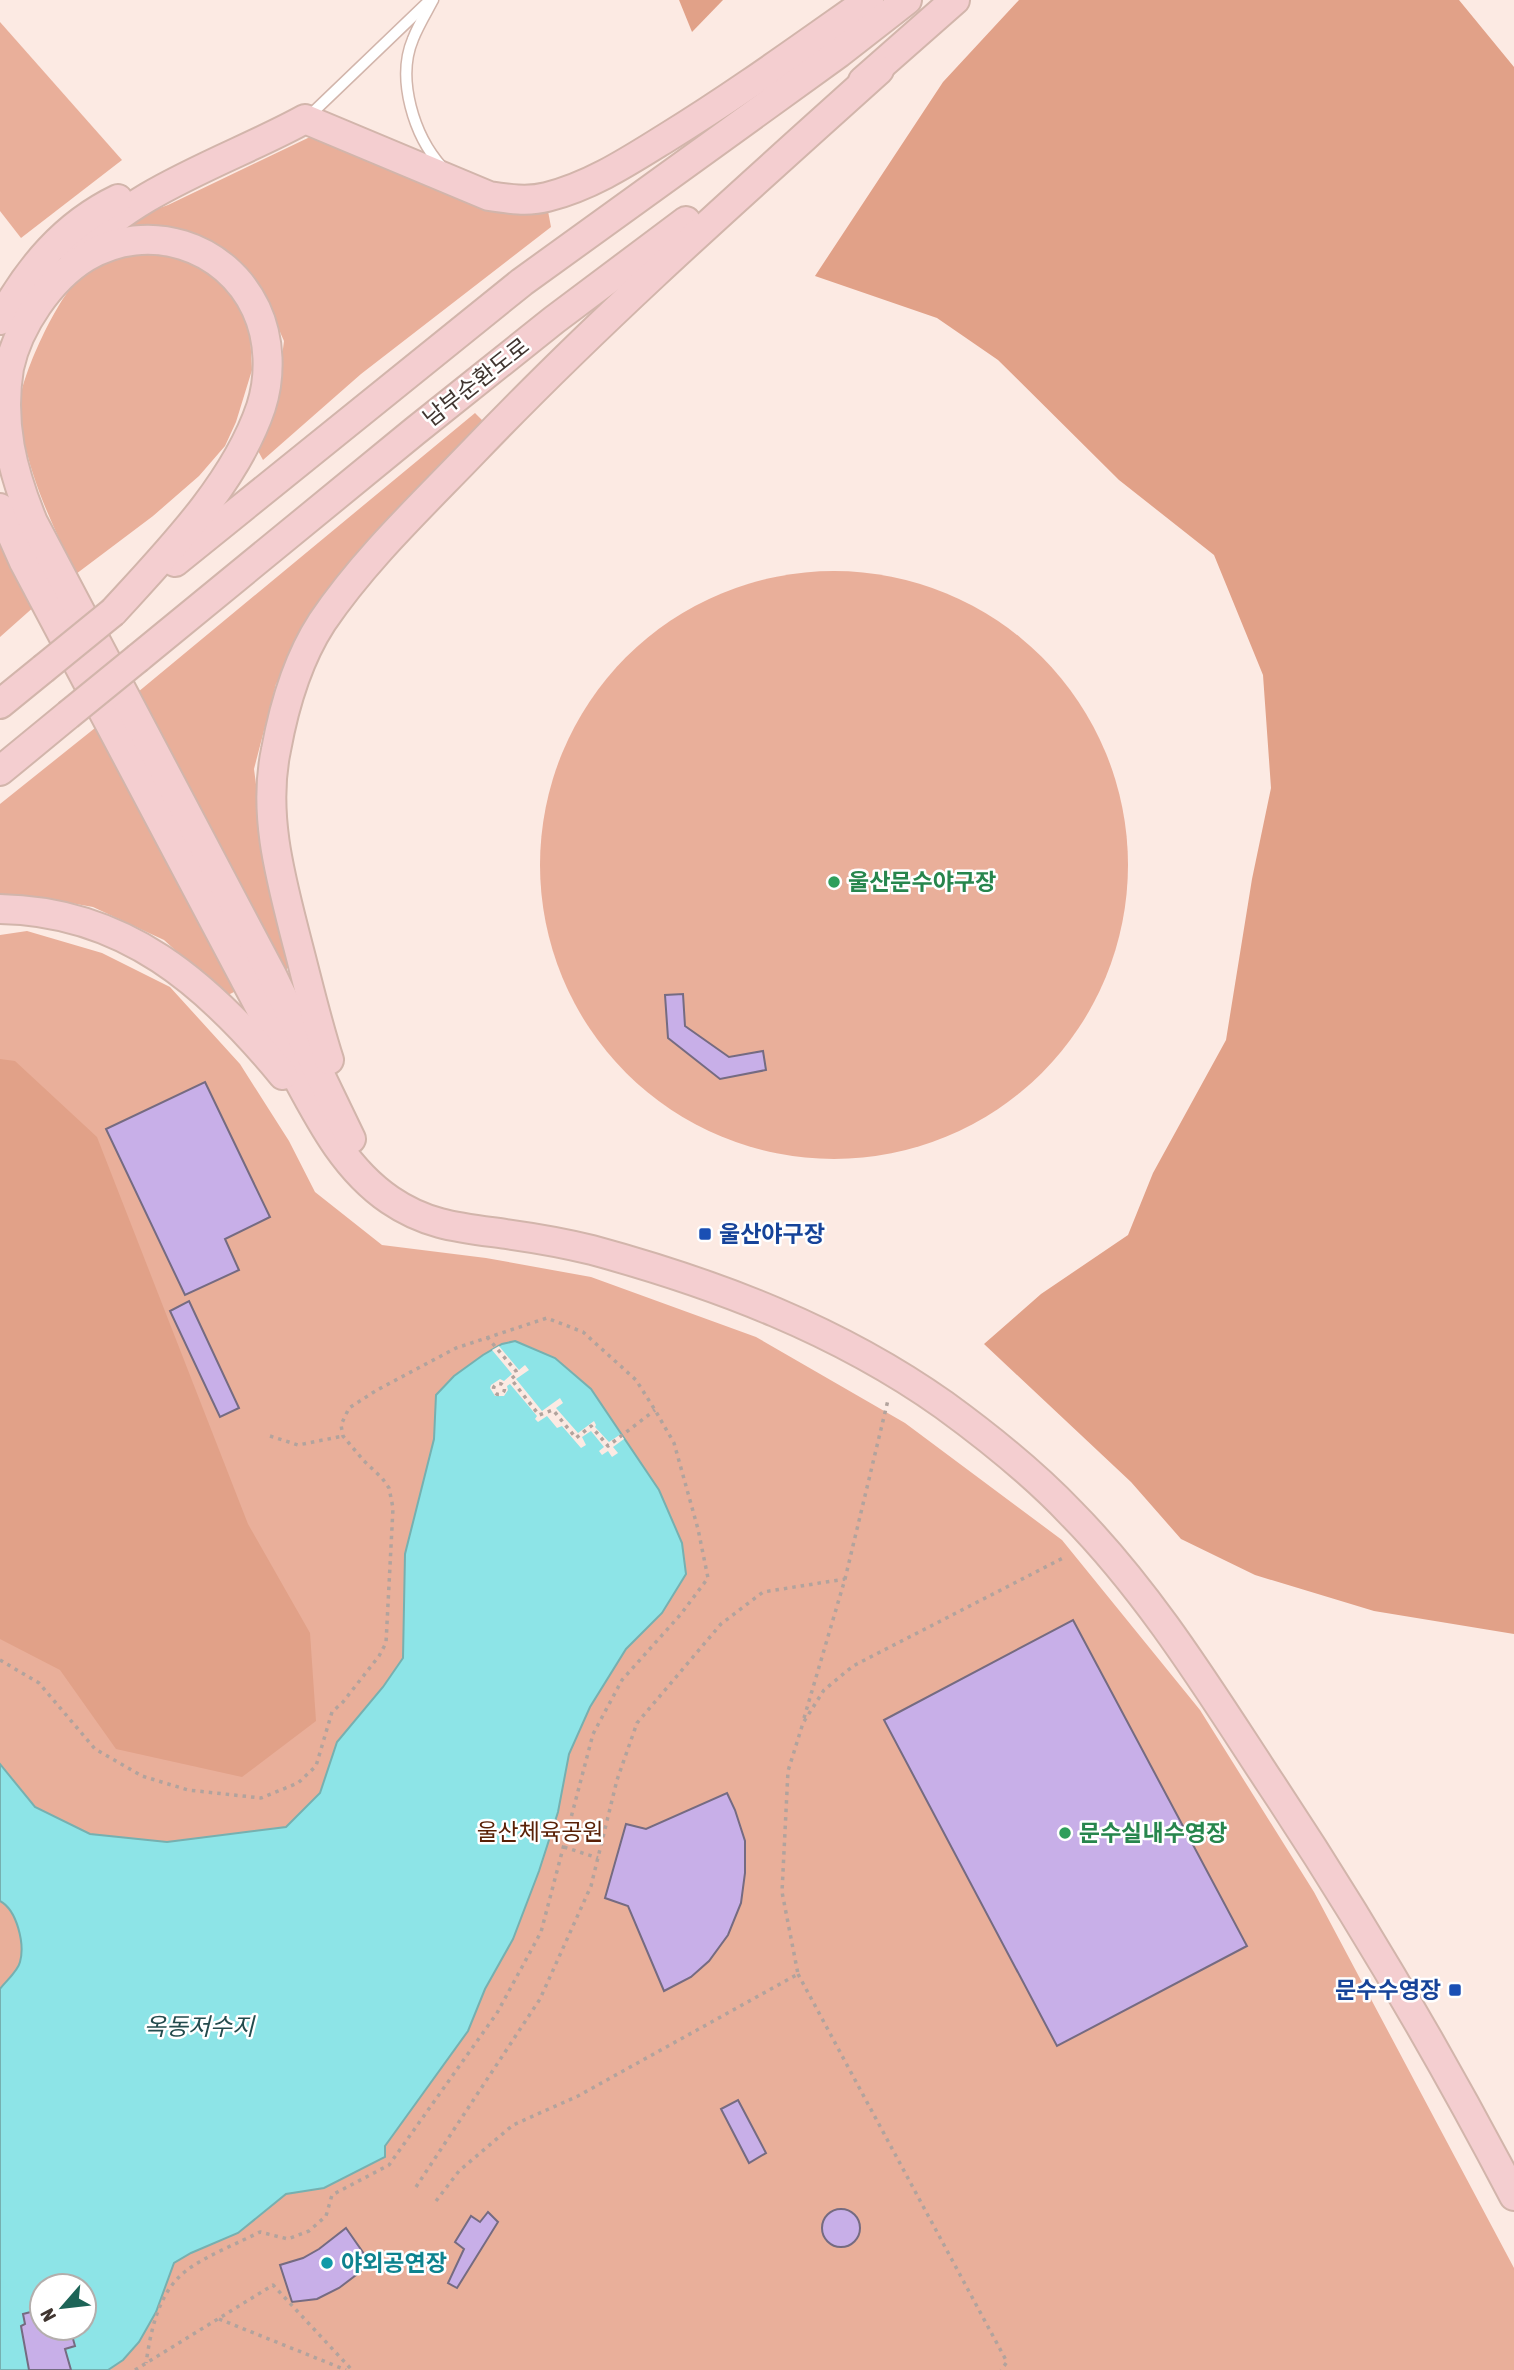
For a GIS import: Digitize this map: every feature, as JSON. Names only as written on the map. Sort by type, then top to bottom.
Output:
[{"type":"main road","points":[[382,1190],[355,1146],[272,975],[33,522],[20,492],[6,436],[5,410],[10,365],[26,324],[77,253],[130,207],[305,119],[489,196],[518,200],[546,198],[586,184],[624,164],[711,110],[869,0]]},
{"type":"main road","points":[[0,702],[523,282],[839,53],[907,0]]},
{"type":"main road","name":"남부순환도로","points":[[0,769],[425,422],[748,173],[878,69],[955,0]]},
{"type":"main road","points":[[382,1190],[325,1046],[275,850],[272,799],[275,753],[300,664],[321,624],[374,555],[568,353],[878,69]]},
{"type":"main road","points":[[0,320],[15,292],[34,266],[55,242],[84,218],[115,200],[216,163]]},
{"type":"main road","points":[[54,285],[87,257],[104,248],[125,242],[171,241],[192,247],[213,258],[234,275],[251,298],[262,320],[266,343],[266,385],[261,406],[239,455],[197,516],[113,612]]},
{"type":"main road","points":[[0,508],[31,574],[334,1143]]},
{"type":"main road","points":[[0,909],[42,913],[102,929],[158,956],[180,972],[209,994],[261,1049],[360,1176],[424,1220],[459,1229],[547,1240],[592,1250],[737,1296],[790,1318],[899,1375],[945,1406],[1034,1478],[1071,1512],[1144,1597],[1213,1696],[1367,1933],[1433,2046],[1514,2196]]},
{"type":"lane","points":[[305,119],[432,0]]},
{"type":"lane","points":[[432,0],[412,40],[406,67],[408,89],[413,113],[434,159],[448,174],[467,187]]},
{"type":"path","points":[[0,1660],[39,1683],[95,1749],[142,1776],[188,1790],[261,1798],[298,1783],[316,1766],[332,1712],[343,1702],[386,1643],[393,1508],[389,1488],[343,1436],[341,1425],[349,1408],[456,1348],[547,1318],[583,1332],[636,1380],[674,1443],[698,1529],[708,1578],[681,1614],[622,1680],[593,1734],[541,1932],[497,2013],[389,2165],[332,2195],[326,2216],[309,2231],[288,2239],[260,2232],[186,2270],[164,2296],[152,2325],[146,2363]]},
{"type":"path","points":[[487,1337],[516,1371],[517,1374],[503,1385]]},
{"type":"path","points":[[512,1379],[540,1415],[553,1410],[578,1438],[591,1426],[607,1446],[655,1410]]},
{"type":"path","points":[[888,1400],[845,1579],[788,1771],[782,1892],[798,1974],[1007,2362],[1000,2370]]},
{"type":"path","points":[[270,1436],[298,1445],[343,1436]]},
{"type":"path","points":[[803,1723],[824,1690],[853,1666],[1065,1557]]},
{"type":"path","points":[[416,2188],[540,1999],[591,1886],[617,1780],[637,1723],[721,1624],[763,1592],[845,1579]]},
{"type":"path","points":[[564,1847],[598,1858]]},
{"type":"path","points":[[436,2201],[459,2171],[513,2125],[579,2096],[798,1974]]},
{"type":"path","points":[[135,2370],[273,2285],[352,2370]]},
{"type":"path","points":[[219,2319],[346,2370]]},
{"type":"green space","points":[[0,22],[122,160],[21,238],[0,211]]},
{"type":"green space","points":[[312,136],[530,212],[548,211],[551,227],[361,374],[263,460],[257,449],[275,411],[284,341],[262,291],[231,254],[177,229],[129,231],[128,219],[168,205]]},
{"type":"green space","points":[[167,252],[203,267],[232,292],[250,332],[252,370],[236,422],[225,446],[199,476],[153,516],[76,574],[32,472],[23,436],[20,396],[32,359],[52,318],[62,300],[82,276],[112,261]]},
{"type":"green space","points":[[475,413],[485,423],[324,603],[276,684],[254,769],[268,876],[292,965],[285,970],[138,692]]},
{"type":"green space","points":[[0,530],[36,605],[0,637]]},
{"type":"green space","name":"울산문수야구장","points":[[834,571],[891,576],[947,593],[997,620],[1042,657],[1079,702],[1106,752],[1123,808],[1128,865],[1123,922],[1106,978],[1079,1028],[1042,1073],[997,1110],[947,1137],[891,1154],[834,1159],[777,1154],[721,1137],[671,1110],[626,1073],[589,1028],[562,978],[545,922],[540,865],[545,808],[562,752],[589,702],[626,657],[671,620],[721,593],[777,576]]},
{"type":"green space","points":[[100,724],[238,990],[226,996],[164,940],[93,907],[31,896],[0,898],[0,804]]},
{"type":"green space","name":"울산체육공원","points":[[27,931],[102,953],[170,987],[240,1064],[289,1141],[315,1192],[382,1245],[486,1258],[591,1277],[756,1337],[905,1423],[1062,1540],[1200,1710],[1314,1892],[1514,2268],[1514,2370],[0,2370],[0,935]]},
{"type":"shaded area","points":[[679,0],[723,0],[692,32]]},
{"type":"shaded area","points":[[1019,0],[1459,0],[1514,67],[1514,1634],[1374,1611],[1255,1575],[1181,1539],[1131,1482],[984,1344],[1041,1294],[1128,1235],[1153,1173],[1226,1040],[1252,879],[1271,788],[1263,675],[1214,555],[1119,480],[998,360],[937,318],[815,276],[943,82]]},
{"type":"shaded area","points":[[0,1059],[15,1061],[97,1137],[248,1524],[310,1633],[316,1721],[242,1777],[116,1749],[60,1670],[0,1639]]},
{"type":"water","name":"옥동저수지","points":[[515,1341],[555,1358],[591,1389],[659,1490],[682,1543],[686,1574],[662,1613],[626,1649],[590,1707],[569,1754],[558,1812],[513,1939],[485,1989],[468,2031],[385,2146],[385,2157],[324,2188],[286,2194],[238,2233],[174,2263],[156,2312],[139,2342],[123,2360],[108,2370],[0,2370],[0,1989],[19,1965],[21,1946],[15,1920],[6,1905],[0,1901],[0,1764],[35,1807],[90,1834],[167,1842],[286,1827],[320,1793],[337,1742],[383,1687],[403,1658],[405,1554],[434,1439],[436,1395],[454,1376],[502,1344]]},
{"type":"pier","points":[[499,1346],[519,1370],[525,1365],[529,1370],[516,1379],[542,1411],[560,1398],[563,1403],[556,1408],[578,1433],[594,1421],[595,1427],[609,1442],[621,1434],[624,1439],[613,1447],[618,1453],[612,1457],[608,1451],[602,1455],[599,1451],[604,1447],[591,1431],[582,1437],[586,1445],[581,1448],[562,1426],[557,1428],[547,1416],[538,1422],[535,1419],[537,1416],[510,1384],[504,1396],[495,1396],[491,1385],[500,1379],[504,1381],[512,1374],[492,1350]]},
{"type":"building","points":[[683,994],[685,1026],[729,1057],[763,1051],[766,1070],[720,1079],[668,1038],[665,995]]},
{"type":"building","points":[[205,1082],[270,1217],[225,1239],[239,1270],[185,1295],[106,1129]]},
{"type":"building","points":[[189,1301],[239,1408],[220,1417],[170,1311]]},
{"type":"building","name":"문수실내수영장","points":[[1073,1620],[1247,1946],[1057,2046],[884,1720]]},
{"type":"building","points":[[727,1793],[745,1841],[741,1903],[728,1935],[709,1961],[691,1977],[664,1991],[628,1906],[605,1898],[626,1824],[646,1829]]},
{"type":"building","points":[[738,2100],[766,2153],[749,2163],[721,2109]]},
{"type":"building","points":[[841,2209],[855,2214],[860,2228],[855,2242],[841,2247],[827,2242],[822,2228],[827,2214]]},
{"type":"building","points":[[488,2212],[498,2222],[457,2288],[448,2283],[464,2249],[455,2242],[471,2216],[480,2222]]},
{"type":"building","name":"야외공연장","points":[[346,2228],[369,2261],[360,2272],[339,2288],[317,2299],[292,2302],[280,2265],[303,2258]]},
{"type":"building","points":[[28,2313],[28,2342],[74,2342],[75,2346],[65,2349],[71,2370],[29,2370],[21,2326],[25,2324],[23,2314]]},
{"type":"place","name":"울산문수야구장","points":[[834,882]]},
{"type":"place","name":"울산야구장","points":[[705,1234]]},
{"type":"place","name":"문수실내수영장","points":[[1065,1833]]},
{"type":"place","name":"문수수영장","points":[[1455,1990]]},
{"type":"place","name":"야외공연장","points":[[327,2263]]}]
